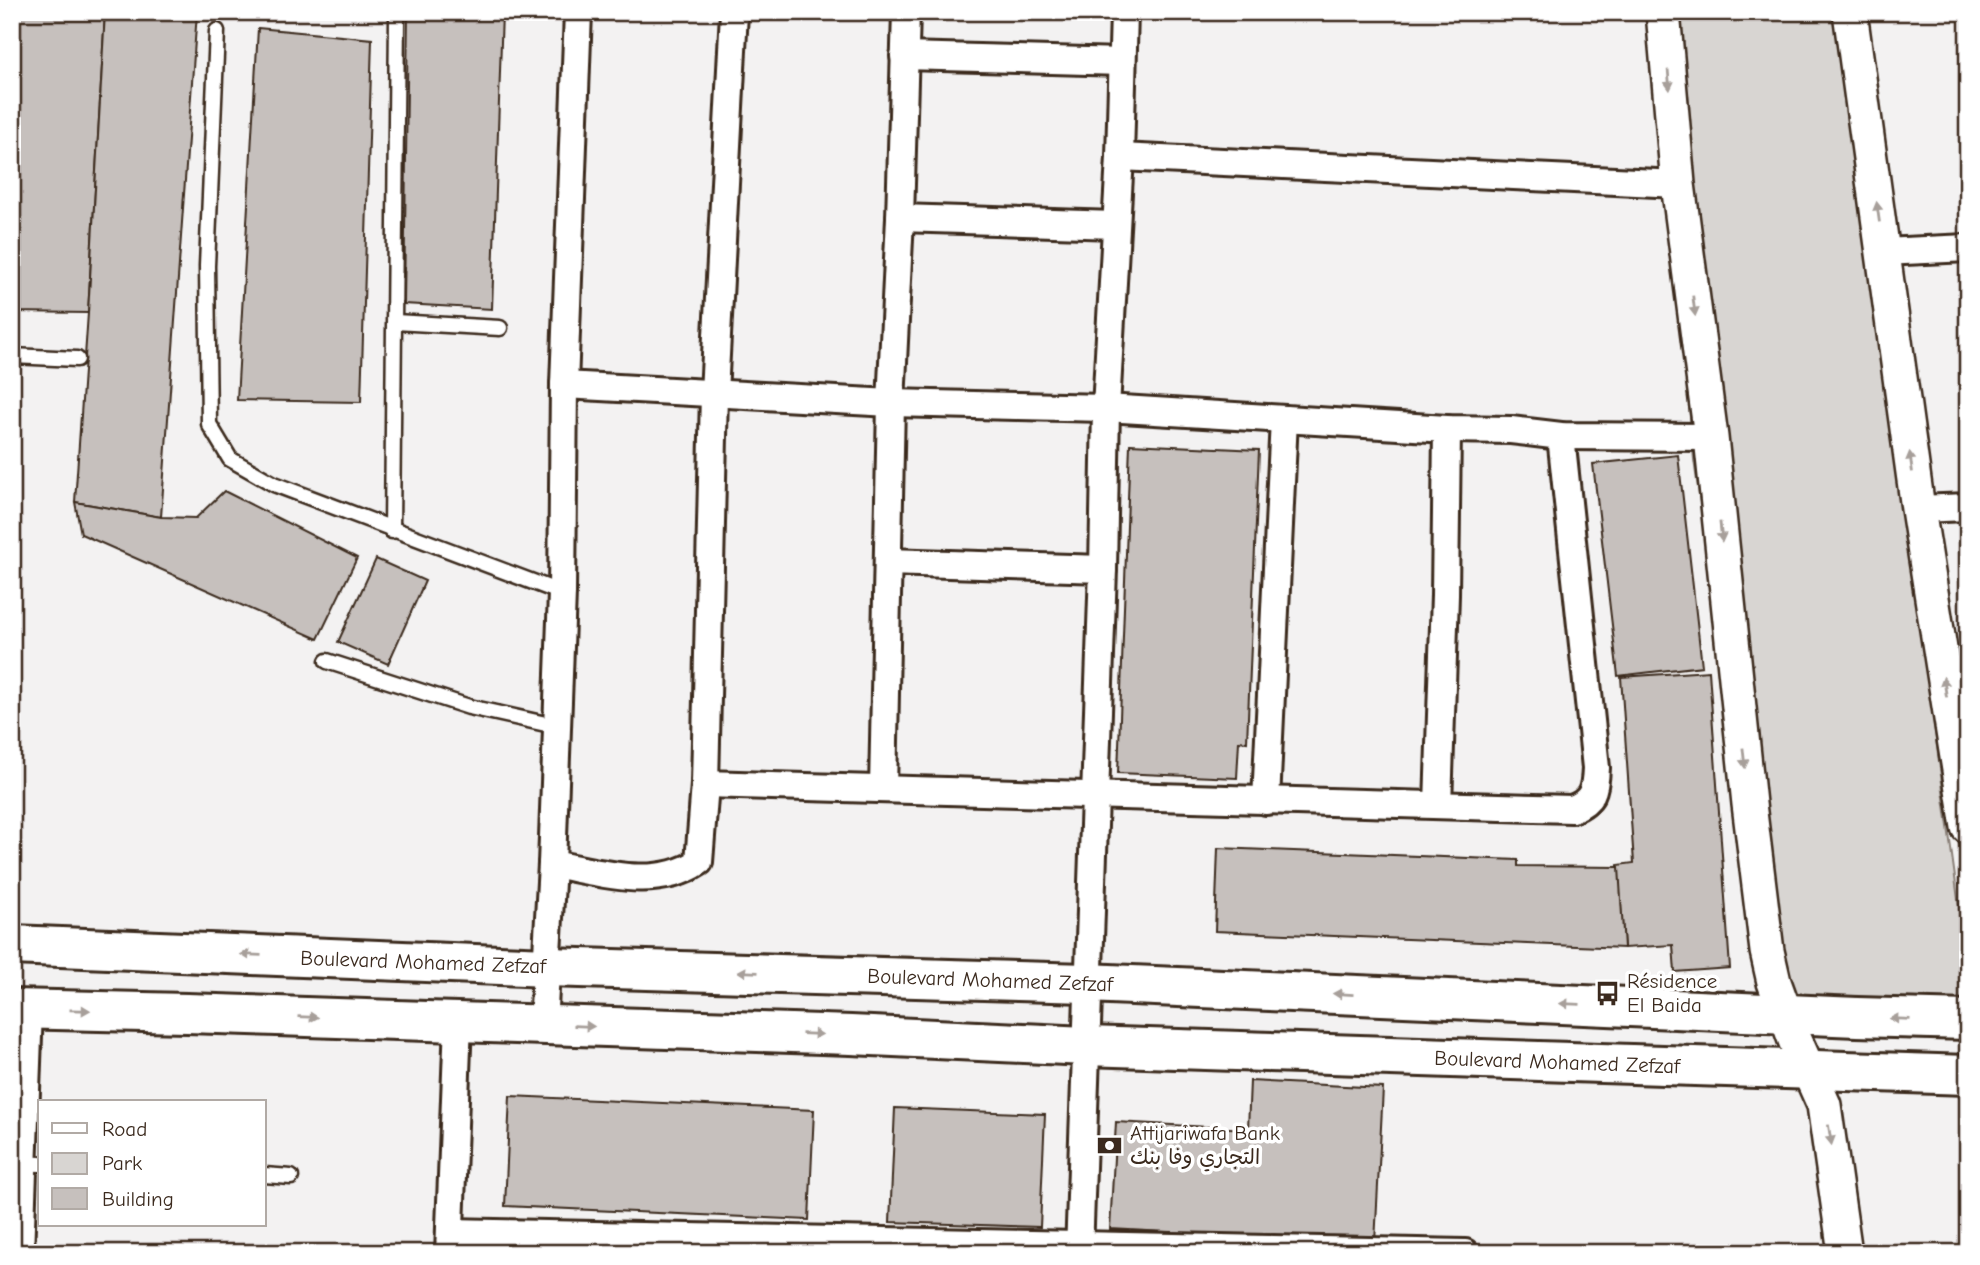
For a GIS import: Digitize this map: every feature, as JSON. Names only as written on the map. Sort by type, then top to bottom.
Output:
[{"type":"main road","name":"Boulevard Mohamed Zefzaf","points":[[12,945],[547,967],[1087,983],[1968,1020]]},
{"type":"main road","name":"Boulevard Mohamed Zefzaf","points":[[21,1009],[1968,1075]]},
{"type":"street","points":[[543,1025],[562,593],[564,385],[578,12]]},
{"type":"street","points":[[552,864],[638,879],[682,873],[699,862],[705,784],[714,393],[734,12]]},
{"type":"street","points":[[883,789],[891,403],[906,12]]},
{"type":"street","points":[[1079,1249],[1103,569],[1106,408],[1120,157],[1124,12]]},
{"type":"street","points":[[1663,12],[1678,184],[1711,437],[1749,804],[1766,937],[1774,982],[1785,1014],[1824,1105],[1845,1253]]},
{"type":"street","points":[[1850,12],[1918,509],[1968,827]]},
{"type":"street","points":[[904,56],[1122,62]]},
{"type":"street","points":[[1120,157],[1678,184]]},
{"type":"street","points":[[900,218],[1115,225]]},
{"type":"street","points":[[1883,252],[1968,248]]},
{"type":"street","points":[[564,385],[891,403],[1106,408],[1447,429],[1510,430],[1562,436],[1711,437]]},
{"type":"street","points":[[1266,801],[1284,419]]},
{"type":"street","points":[[1438,805],[1447,429]]},
{"type":"street","points":[[705,784],[1572,809],[1583,805],[1594,789],[1596,768],[1562,436]]},
{"type":"street","points":[[1918,509],[1968,508]]},
{"type":"street","points":[[888,562],[1103,569]]},
{"type":"street","points":[[17,1246],[25,1163],[21,1009]]},
{"type":"street","points":[[458,1022],[449,1242],[1454,1252]]},
{"type":"lane","points":[[392,531],[397,18]]},
{"type":"lane","points":[[217,31],[207,266],[209,424],[230,459],[274,484],[392,531],[562,593]]},
{"type":"lane","points":[[395,322],[500,328]]},
{"type":"lane","points":[[12,356],[77,359]]},
{"type":"lane","points":[[327,661],[470,707],[555,726]]},
{"type":"lane","points":[[266,1175],[291,1177]]},
{"type":"green space","points":[[1652,12],[1836,12],[1968,972],[1968,1013],[1771,1006],[1694,460]]},
{"type":"building","points":[[12,12],[105,12],[88,313],[12,312]]},
{"type":"building","points":[[105,12],[197,12],[161,517],[75,502]]},
{"type":"building","points":[[408,12],[502,12],[492,309],[404,304]]},
{"type":"building","points":[[258,28],[372,39],[361,402],[237,400]]},
{"type":"building","points":[[1130,444],[1259,450],[1247,742],[1239,741],[1237,778],[1118,773]]},
{"type":"building","points":[[1678,455],[1702,666],[1618,676],[1593,464]]},
{"type":"building","points":[[224,491],[357,558],[318,639],[81,534],[75,502],[161,517],[196,518]]},
{"type":"building","points":[[376,559],[425,581],[388,664],[338,642]]},
{"type":"building","points":[[1709,671],[1730,968],[1675,972],[1673,945],[1624,948],[1618,865],[1634,863],[1621,677]]},
{"type":"building","points":[[1218,848],[1518,860],[1518,866],[1619,867],[1624,948],[1215,931]]},
{"type":"building","points":[[1250,1081],[1383,1088],[1375,1243],[1110,1229],[1116,1122],[1248,1129]]},
{"type":"building","points":[[510,1096],[814,1110],[809,1220],[505,1206]]},
{"type":"building","points":[[895,1108],[1045,1114],[1040,1227],[890,1222]]},
{"type":"place","name":"Résidence El Baida","points":[[1607,993]]},
{"type":"place","name":"Attijariwafa Bank التجاري وفا بنك","points":[[1110,1145]]}]
